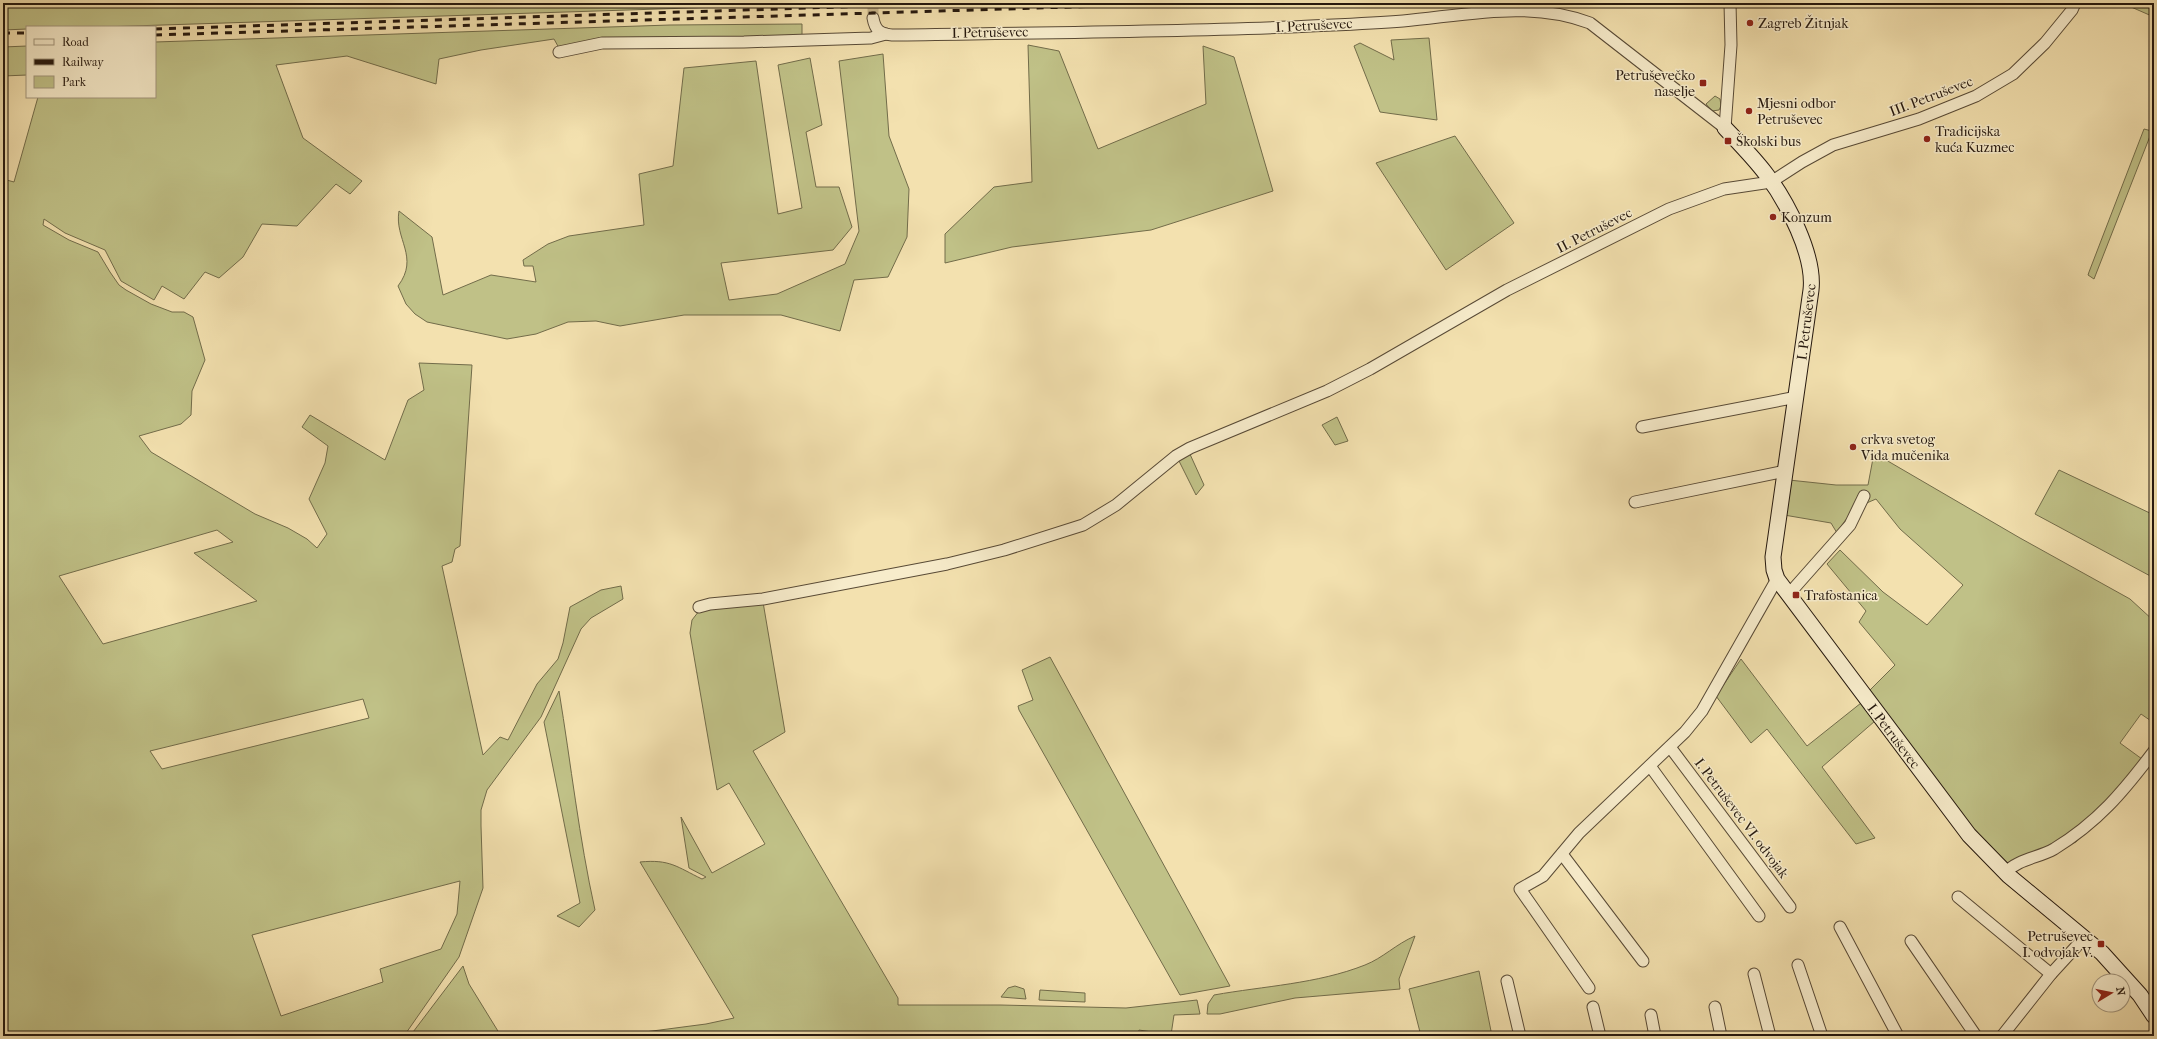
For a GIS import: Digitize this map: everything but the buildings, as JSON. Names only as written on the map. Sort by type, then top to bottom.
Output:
[{"type":"street","points":[[1725,128],[1731,45],[1730,3]]},
{"type":"street","name":"III. Petruševec","points":[[1772,182],[1802,162],[1833,146],[1920,119],[1976,96],[1999,84],[2035,55],[2072,10],[2075,3]]},
{"type":"street","name":"I. Petruševec","points":[[558,52],[602,43],[752,42],[871,38],[886,34],[1290,27],[1404,21],[1499,8],[1542,8],[1575,16],[1590,23],[1725,128],[1772,182],[1799,234],[1811,273],[1811,290],[1797,397],[1773,556],[1774,570],[1777,579],[1969,835],[2005,873],[2084,938],[2120,972],[2140,995],[2154,1016]]},
{"type":"street","points":[[873,18],[876,29],[886,34]]},
{"type":"street","name":"II. Petruševec","points":[[699,607],[710,604],[763,599],[947,564],[1004,550],[1083,525],[1116,505],[1176,456],[1190,448],[1327,391],[1370,369],[1507,290],[1668,209],[1724,188],[1772,182]]},
{"type":"street","points":[[1642,426],[1797,397]]},
{"type":"street","points":[[1636,502],[1786,471]]},
{"type":"street","points":[[1788,595],[1850,525],[1864,496]]},
{"type":"street","points":[[1589,988],[1520,889],[1543,876],[1579,833],[1685,732],[1702,711],[1777,579]]},
{"type":"street","name":"I. Petruševec VI. odvojak","points":[[1670,746],[1790,907]]},
{"type":"street","points":[[2005,873],[2011,866],[2052,850],[2087,827],[2123,792],[2154,751]]},
{"type":"street","points":[[1650,766],[1759,916]]},
{"type":"street","points":[[1562,854],[1643,961]]},
{"type":"street","points":[[1958,897],[2051,974]]},
{"type":"street","points":[[1840,927],[1898,1036]]},
{"type":"street","points":[[2002,1036],[2051,974],[2084,938]]},
{"type":"street","points":[[1911,941],[1976,1036]]},
{"type":"street","points":[[1798,965],[1822,1036]]},
{"type":"street","points":[[1754,974],[1770,1036]]},
{"type":"street","points":[[1508,981],[1520,1036]]},
{"type":"street","points":[[1715,1007],[1722,1036]]},
{"type":"street","points":[[1593,1008],[1600,1036]]},
{"type":"street","points":[[1651,1015],[1655,1036]]},
{"type":"green space","points":[[3,3],[845,3],[132,26],[26,26],[26,29],[3,30]]},
{"type":"green space","points":[[2122,3],[2154,3],[2154,17]]},
{"type":"green space","points":[[802,24],[802,38],[559,48],[554,39],[481,50],[439,59],[436,84],[347,56],[276,65],[303,138],[362,181],[350,194],[336,184],[297,226],[262,224],[243,257],[219,278],[205,272],[184,299],[162,286],[154,300],[121,281],[105,250],[65,233],[44,219],[43,225],[69,240],[98,252],[119,285],[126,290],[151,304],[172,312],[184,312],[193,317],[205,360],[192,391],[191,415],[181,424],[139,436],[151,452],[255,514],[288,528],[307,539],[317,548],[327,534],[309,499],[325,463],[328,446],[302,427],[310,415],[385,460],[408,400],[424,390],[419,363],[472,365],[460,546],[455,549],[452,562],[442,566],[483,755],[500,737],[508,740],[537,684],[558,659],[563,643],[570,607],[601,590],[621,586],[623,599],[591,618],[581,629],[541,717],[487,790],[481,810],[483,888],[459,957],[404,1036],[3,1036],[3,179],[14,182],[38,98],[156,98],[156,42],[670,25]],"holes":[[[217,530],[233,542],[194,553],[257,601],[103,644],[59,576]],[[363,699],[369,718],[162,769],[150,751]],[[460,881],[457,914],[441,949],[380,969],[383,982],[281,1016],[252,935]]]},
{"type":"green space","points":[[1429,38],[1437,120],[1380,112],[1354,46],[1360,43],[1394,60],[1391,40]]},
{"type":"green space","points":[[1028,45],[1059,51],[1098,149],[1206,104],[1203,46],[1234,57],[1273,191],[1151,230],[1012,247],[945,263],[945,234],[994,187],[1032,182]]},
{"type":"green space","points":[[26,46],[26,75],[3,76],[3,47]]},
{"type":"green space","points":[[883,54],[889,136],[909,189],[907,237],[888,277],[854,280],[840,331],[781,315],[684,315],[620,326],[596,321],[568,322],[536,334],[507,339],[427,322],[415,314],[406,304],[398,286],[404,276],[407,266],[407,257],[398,221],[399,211],[432,237],[443,295],[491,275],[536,282],[533,266],[524,266],[523,260],[548,244],[569,236],[644,225],[639,174],[673,166],[684,68],[756,61],[778,214],[802,208],[778,65],[810,58],[822,125],[806,132],[816,187],[839,187],[852,227],[833,250],[721,263],[729,300],[777,294],[845,264],[859,231],[839,61]]},
{"type":"green space","points":[[1715,96],[1720,99],[1721,106],[1719,110],[1712,111],[1706,104]]},
{"type":"green space","points":[[2144,129],[2152,131],[2094,279],[2088,275],[2089,272]]},
{"type":"green space","points":[[1455,136],[1514,223],[1446,270],[1376,163]]},
{"type":"green space","points":[[1337,417],[1348,441],[1335,445],[1322,425]]},
{"type":"green space","points":[[1189,452],[1204,485],[1196,495],[1178,459]]},
{"type":"green space","points":[[1874,453],[2020,538],[2130,599],[2154,621],[2154,723],[2141,714],[2120,743],[2142,759],[2125,795],[2076,842],[2013,870],[1974,831],[1869,691],[1895,665],[1859,622],[1866,611],[1827,564],[1840,550],[1883,592],[1927,625],[1963,585],[1900,529],[1876,499],[1853,512],[1837,533],[1831,523],[1784,515],[1789,480],[1836,485],[1868,485]]},
{"type":"green space","points":[[2059,470],[2154,515],[2154,578],[2035,514]]},
{"type":"green space","points":[[763,602],[785,732],[753,751],[898,998],[898,1005],[1000,1005],[1126,1008],[1197,1000],[1200,1014],[1174,1015],[1171,1035],[1139,1030],[1138,1036],[627,1036],[637,1033],[706,1024],[734,1018],[640,862],[650,861],[666,863],[702,879],[706,877],[689,868],[681,817],[712,873],[765,844],[729,783],[717,790],[690,633],[692,620],[699,611]]},
{"type":"green space","points":[[1050,657],[1230,986],[1180,995],[1019,710],[1018,706],[1033,700],[1022,670]]},
{"type":"green space","points":[[1741,659],[1807,746],[1861,703],[1875,721],[1822,767],[1875,838],[1856,844],[1767,729],[1751,743],[1716,696]]},
{"type":"green space","points":[[559,691],[589,883],[595,910],[579,927],[557,916],[580,903],[544,722]]},
{"type":"green space","points":[[1415,936],[1399,979],[1400,989],[1295,998],[1220,1014],[1207,1014],[1208,1004],[1214,995],[1290,984],[1347,971],[1372,962]]},
{"type":"green space","points":[[463,966],[469,984],[501,1036],[410,1036]]},
{"type":"green space","points":[[1479,971],[1492,1036],[1421,1036],[1409,989]]},
{"type":"green space","points":[[1015,986],[1024,989],[1026,999],[1001,997],[1008,988]]},
{"type":"green space","points":[[1040,990],[1085,993],[1085,1002],[1039,1000]]},
{"type":"tunnel","points":[[873,3],[873,18]]},
{"type":"railway","points":[[156,29],[963,3]]},
{"type":"railway","points":[[156,35],[1201,3]]},
{"type":"railway","points":[[3,33],[26,33]]},
{"type":"place","name":"Zagreb Žitnjak","points":[[1750,23]]},
{"type":"place","name":"Petruševečko naselje","points":[[1703,83]]},
{"type":"place","name":"Mjesni odbor Petruševec","points":[[1749,111]]},
{"type":"place","name":"Tradicijska kuća Kuzmec","points":[[1927,139]]},
{"type":"place","name":"Školski bus","points":[[1728,141]]},
{"type":"place","name":"Konzum","points":[[1773,217]]},
{"type":"place","name":"crkva svetog Vida mučenika","points":[[1853,447]]},
{"type":"place","name":"Trafostanica","points":[[1796,595]]},
{"type":"place","name":"Petruševec I. odvojak V.","points":[[2101,944]]}]
